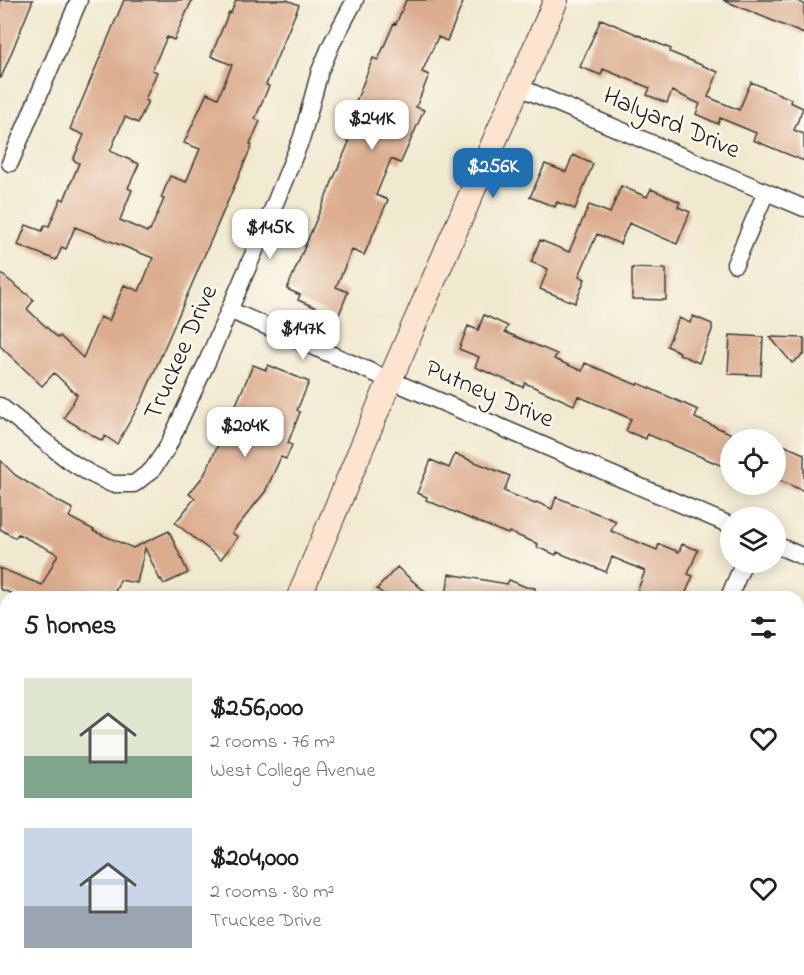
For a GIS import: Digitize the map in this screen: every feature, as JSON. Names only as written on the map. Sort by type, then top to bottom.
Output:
[{"type":"main road","points":[[302,591],[556,0]]},
{"type":"street","points":[[10,163],[79,0]]},
{"type":"street","name":"Truckee Drive","points":[[0,406],[68,460],[112,484],[134,484],[152,470],[167,448],[207,362],[302,137],[320,70],[356,0]]},
{"type":"street","name":"Halyard Drive","points":[[519,87],[804,208]]},
{"type":"street","points":[[735,264],[766,192]]},
{"type":"street","name":"Putney Drive","points":[[229,310],[720,521]]},
{"type":"street","points":[[786,549],[804,557]]},
{"type":"street","points":[[732,591],[739,573]]},
{"type":"building","points":[[0,0],[33,0],[1,78],[0,78]]},
{"type":"building","points":[[124,0],[192,0],[174,40],[167,37],[152,70],[157,72],[138,123],[125,117],[110,151],[139,164],[128,188],[132,190],[120,220],[147,232],[150,231],[164,199],[161,198],[170,176],[186,182],[200,149],[184,143],[207,93],[218,98],[232,65],[211,56],[236,0],[287,0],[299,5],[266,85],[269,86],[255,119],[260,121],[250,144],[252,145],[142,400],[117,444],[105,436],[102,441],[64,418],[77,395],[54,373],[42,386],[0,346],[0,273],[34,300],[27,309],[83,358],[100,317],[109,321],[124,285],[139,291],[153,258],[75,227],[66,249],[62,247],[56,260],[18,245],[26,225],[42,231],[45,225],[49,226],[61,198],[64,200],[79,163],[73,160],[84,135],[70,129]]},
{"type":"building","points":[[406,0],[464,0],[447,41],[438,37],[422,72],[429,75],[416,107],[424,110],[401,162],[391,159],[376,195],[388,200],[364,255],[352,250],[336,287],[348,292],[338,317],[298,300],[300,295],[287,289],[349,142],[346,140],[361,106],[355,104],[373,58],[378,60]]},
{"type":"building","points":[[723,0],[795,0],[804,4],[804,34]]},
{"type":"building","points":[[601,19],[718,72],[708,97],[739,110],[751,82],[791,99],[790,102],[803,108],[794,130],[804,134],[804,161],[753,140],[756,133],[720,118],[718,124],[696,114],[700,104],[672,91],[667,103],[647,95],[650,88],[603,69],[601,75],[580,67]]},
{"type":"building","points":[[573,155],[593,164],[575,209],[557,202],[555,207],[530,197],[545,164],[566,172]]},
{"type":"building","points":[[621,186],[647,197],[651,189],[680,202],[678,207],[690,212],[677,244],[629,223],[620,244],[597,234],[579,276],[585,279],[575,303],[540,289],[548,269],[531,262],[540,240],[569,252],[589,205],[610,213]]},
{"type":"building","points":[[632,268],[666,269],[666,300],[632,299]]},
{"type":"building","points":[[484,315],[508,326],[505,332],[557,354],[554,359],[582,371],[585,363],[637,385],[638,383],[698,410],[695,418],[721,429],[720,465],[647,434],[646,439],[626,431],[631,419],[578,396],[574,405],[525,383],[523,387],[475,367],[479,357],[459,349],[468,326],[478,330]]},
{"type":"building","points":[[693,316],[712,324],[712,330],[699,363],[667,346],[679,318],[690,323]]},
{"type":"building","points":[[730,335],[763,337],[761,375],[728,374]]},
{"type":"building","points":[[770,337],[804,338],[804,354],[792,363]]},
{"type":"building","points":[[253,365],[266,370],[268,365],[309,382],[297,410],[300,412],[288,443],[292,445],[286,459],[281,457],[265,492],[232,533],[238,537],[221,559],[175,523],[195,498],[189,494],[204,475],[219,443],[221,444]]},
{"type":"building","points":[[786,446],[804,454],[804,491],[786,483]]},
{"type":"building","points":[[455,454],[510,476],[504,491],[535,504],[536,502],[552,509],[556,497],[616,521],[611,531],[657,550],[659,544],[679,552],[682,544],[698,550],[688,574],[693,576],[687,591],[637,591],[645,571],[612,557],[606,572],[557,552],[556,555],[537,547],[538,544],[426,500],[427,497],[417,493],[431,460],[449,468]]},
{"type":"building","points":[[0,460],[15,475],[73,509],[69,517],[93,531],[133,548],[169,531],[188,573],[164,584],[145,548],[137,583],[120,580],[115,591],[5,591],[0,589],[0,568],[42,585],[58,554],[18,534],[15,538],[0,529]]},
{"type":"building","points":[[397,567],[424,591],[380,591],[377,589]]},
{"type":"building","points":[[449,574],[507,584],[509,580],[535,588],[535,591],[447,591]]}]
